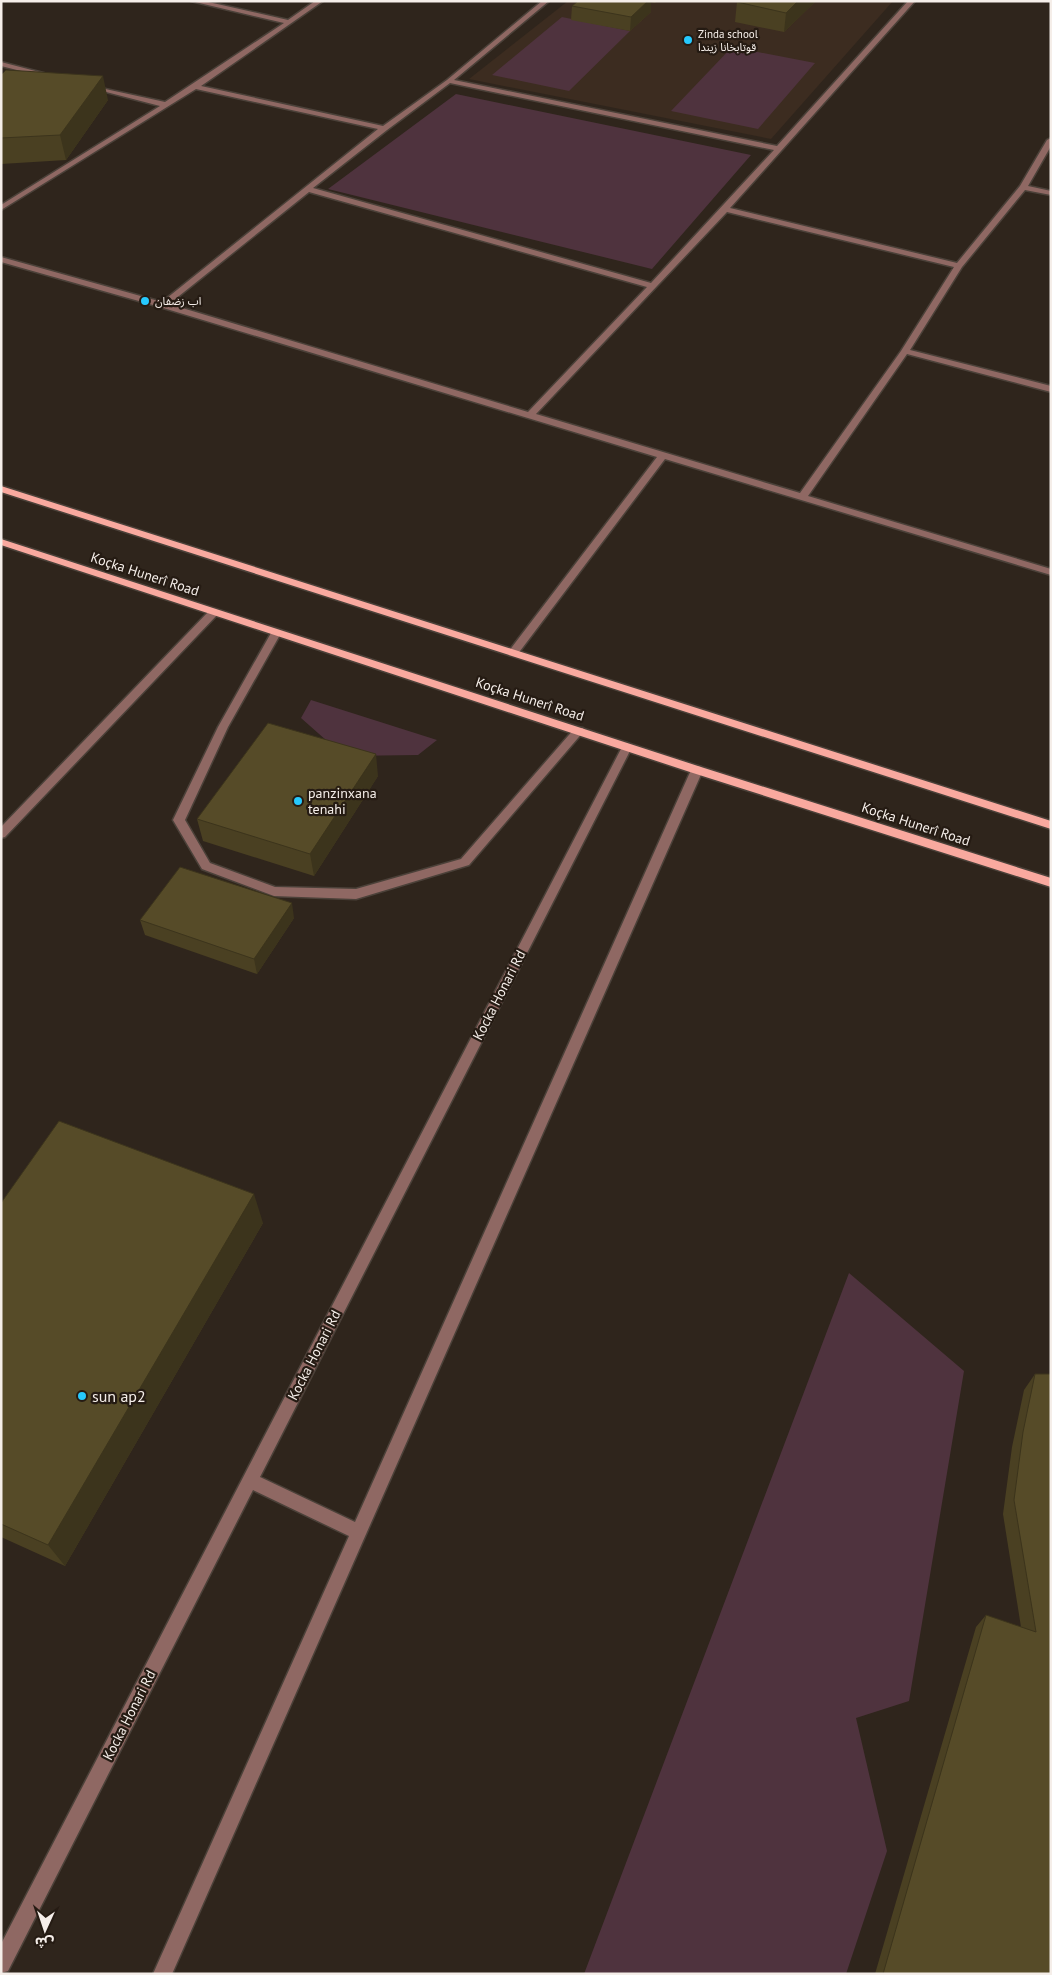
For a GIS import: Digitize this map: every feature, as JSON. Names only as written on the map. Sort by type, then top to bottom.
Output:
[{"type":"main road","points":[[1,489],[1051,825]]},
{"type":"main road","name":"Koçka Hunerî Road","points":[[1,542],[697,770],[1051,883]]},
{"type":"street","points":[[194,1],[289,22]]},
{"type":"street","points":[[1,208],[195,87],[320,1]]},
{"type":"street","points":[[163,305],[384,128],[449,82],[546,1]]},
{"type":"street","points":[[530,415],[725,209],[912,1]]},
{"type":"street","points":[[1,64],[55,77]]},
{"type":"street","points":[[14,78],[28,71]]},
{"type":"street","points":[[449,82],[780,149]]},
{"type":"street","points":[[83,84],[167,105]]},
{"type":"street","points":[[195,87],[384,128]]},
{"type":"street","points":[[802,497],[905,351],[959,266],[1023,187],[1051,140]]},
{"type":"street","points":[[1023,187],[1051,193]]},
{"type":"street","points":[[307,189],[653,286]]},
{"type":"street","points":[[725,209],[959,266]]},
{"type":"street","points":[[1,259],[163,305],[1051,572]]},
{"type":"street","points":[[905,351],[1051,389]]},
{"type":"street","points":[[513,652],[663,455]]},
{"type":"street","points":[[1,834],[214,612]]},
{"type":"street","points":[[276,633],[222,727],[178,820],[206,866],[274,891],[356,894],[465,862],[579,731]]},
{"type":"street","name":"Kocka Honari Rd","points":[[1,1964],[627,747]]},
{"type":"street","points":[[162,1974],[697,770]]},
{"type":"street","points":[[250,1480],[358,1532]]},
{"type":"shaded area","name":"Zinda school قوتابخانا زیندا","points":[[568,1],[893,1],[771,139],[469,79]]},
{"type":"shaded area","points":[[562,17],[630,31],[569,91],[492,75]]},
{"type":"shaded area","points":[[732,47],[815,63],[758,129],[671,111]]},
{"type":"shaded area","points":[[456,94],[751,155],[652,269],[328,189]]},
{"type":"shaded area","points":[[311,700],[437,740],[418,755],[344,756],[301,718]]},
{"type":"shaded area","points":[[849,1273],[964,1371],[909,1701],[856,1718],[887,1851],[846,1974],[584,1974]]},
{"type":"building","points":[[578,1],[648,1],[631,17],[572,6]]},
{"type":"building","points":[[738,1],[798,1],[786,13]]},
{"type":"building","points":[[6,70],[103,76],[60,135],[1,138],[1,75]]},
{"type":"building","points":[[268,723],[376,754],[310,854],[197,819]]},
{"type":"building","points":[[180,867],[292,903],[254,959],[140,920]]},
{"type":"building","name":"sun ap2","points":[[59,1121],[254,1194],[48,1545],[1,1524],[1,1203]]},
{"type":"building","points":[[1035,1374],[1051,1374],[1051,1974],[883,1974],[986,1615],[1036,1632],[1014,1500],[1023,1432]]},
{"type":"place","name":"Zinda school قوتابخانا زیندا","points":[[688,40]]},
{"type":"place","name":"اب زضفان","points":[[145,301]]},
{"type":"place","name":"panzinxana tenahi","points":[[298,801]]},
{"type":"place","name":"sun ap2","points":[[82,1396]]}]
